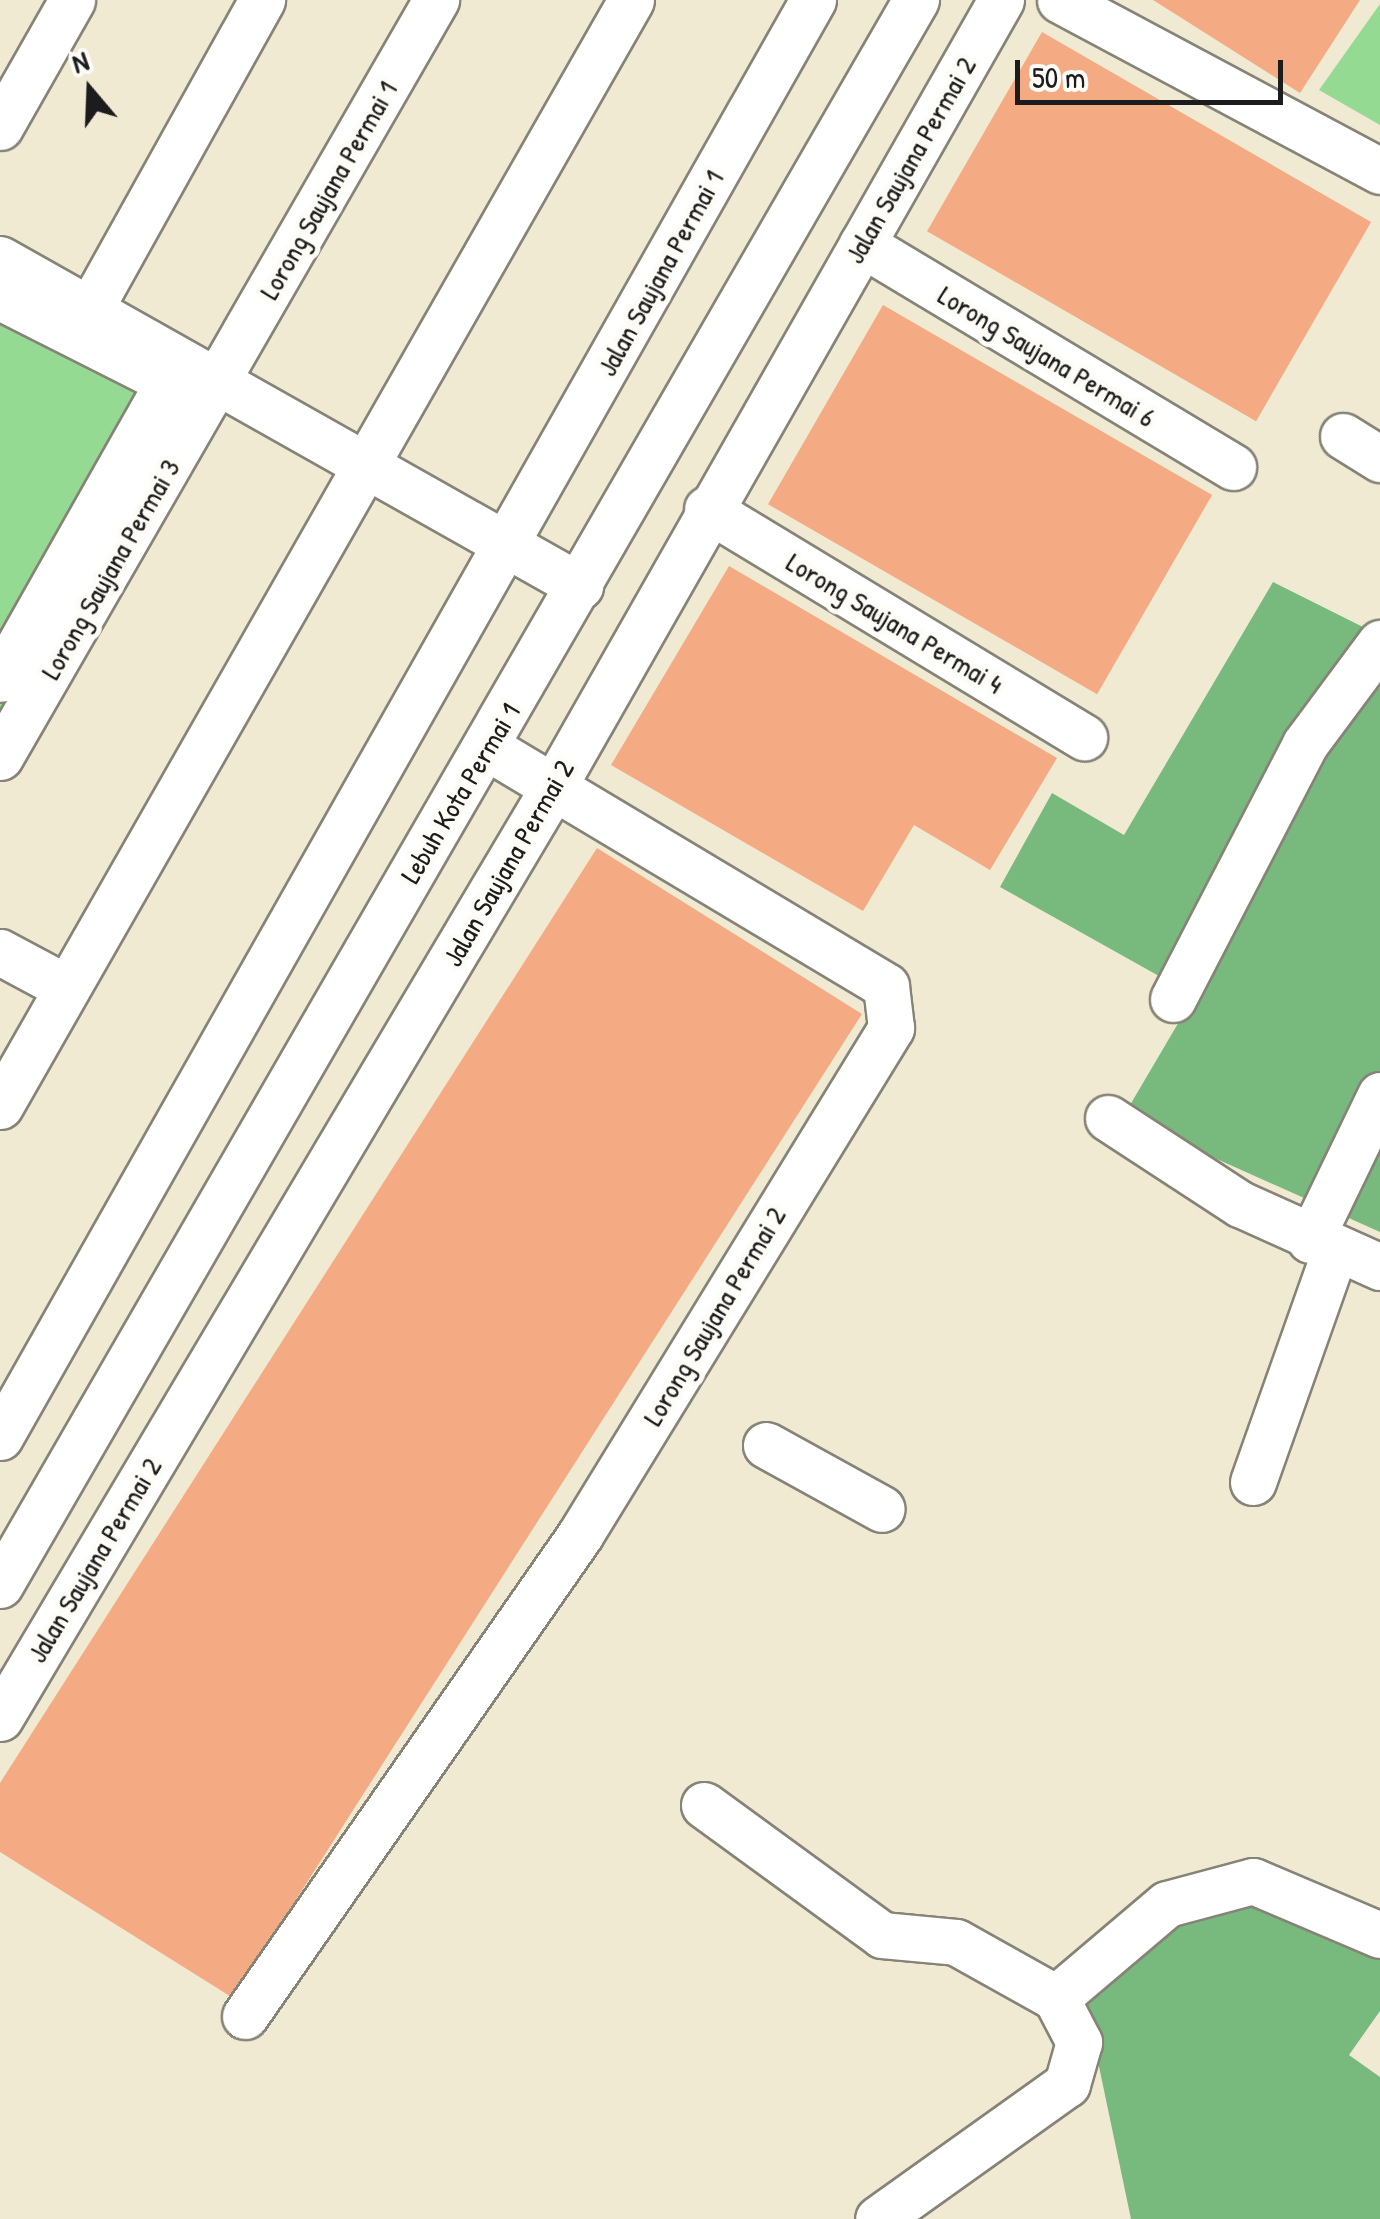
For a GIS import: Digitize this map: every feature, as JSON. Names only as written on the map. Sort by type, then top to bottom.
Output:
[{"type":"street","points":[[0,127],[72,0]]},
{"type":"street","points":[[90,309],[262,0]]},
{"type":"street","name":"Lorong Saujana Permai 1","points":[[220,380],[436,0]]},
{"type":"street","points":[[0,1106],[370,467],[631,0]]},
{"type":"street","name":"Jalan Saujana Permai 1","points":[[507,546],[813,0]]},
{"type":"street","name":"Lebuh Kota Permai 1","points":[[0,1585],[488,748],[916,0]]},
{"type":"street","name":"Jalan Saujana Permai 2","points":[[0,1718],[554,786],[706,509],[1001,0]]},
{"type":"street","points":[[1060,0],[1380,171]]},
{"type":"street","name":"Lorong Saujana Permai 6","points":[[862,244],[1233,467]]},
{"type":"street","points":[[0,259],[580,586]]},
{"type":"street","points":[[0,298],[168,382],[0,679]]},
{"type":"street","name":"Lorong Saujana Permai 3","points":[[0,757],[220,380]]},
{"type":"street","name":"Lorong Saujana Permai 4","points":[[706,509],[1084,737]]},
{"type":"street","points":[[0,1437],[507,546]]},
{"type":"street","points":[[1174,999],[1305,744],[1380,643]]},
{"type":"street","name":"Lorong Saujana Permai 2","points":[[245,2016],[580,1535],[891,1028],[886,986],[488,748]]},
{"type":"street","points":[[0,952],[67,988]]},
{"type":"street","points":[[1253,1482],[1322,1245],[1380,1095]]},
{"type":"street","points":[[1108,1118],[1240,1204],[1322,1245],[1380,1266]]},
{"type":"street","points":[[766,1445],[882,1509]]},
{"type":"street","points":[[704,1805],[882,1934],[956,1942],[1056,1998],[1079,2042],[1067,2084],[878,2219]]},
{"type":"street","points":[[1056,1998],[1167,1904],[1253,1881],[1380,1936]]},
{"type":"green space","points":[[1380,4],[1380,125],[1319,90]]},
{"type":"green space","points":[[0,290],[183,386],[0,710]]},
{"type":"green space","points":[[1273,582],[1369,630],[1380,620],[1380,1232],[1123,1117],[1180,1020],[1175,985],[1000,887],[1052,793],[1124,835]]},
{"type":"green space","points":[[1246,1896],[1380,1957],[1380,2011],[1349,2055],[1380,2077],[1380,2219],[1131,2219],[1084,1995],[1175,1918]]},
{"type":"building","points":[[1153,0],[1360,0],[1300,93]]},
{"type":"building","points":[[1042,32],[1371,222],[1256,421],[927,231]]},
{"type":"building","points":[[883,305],[1212,495],[1097,694],[768,504]]},
{"type":"building","points":[[729,566],[1057,758],[990,870],[914,825],[863,911],[611,765]]},
{"type":"building","points":[[597,848],[862,1014],[233,1998],[0,1852],[0,1783]]}]
